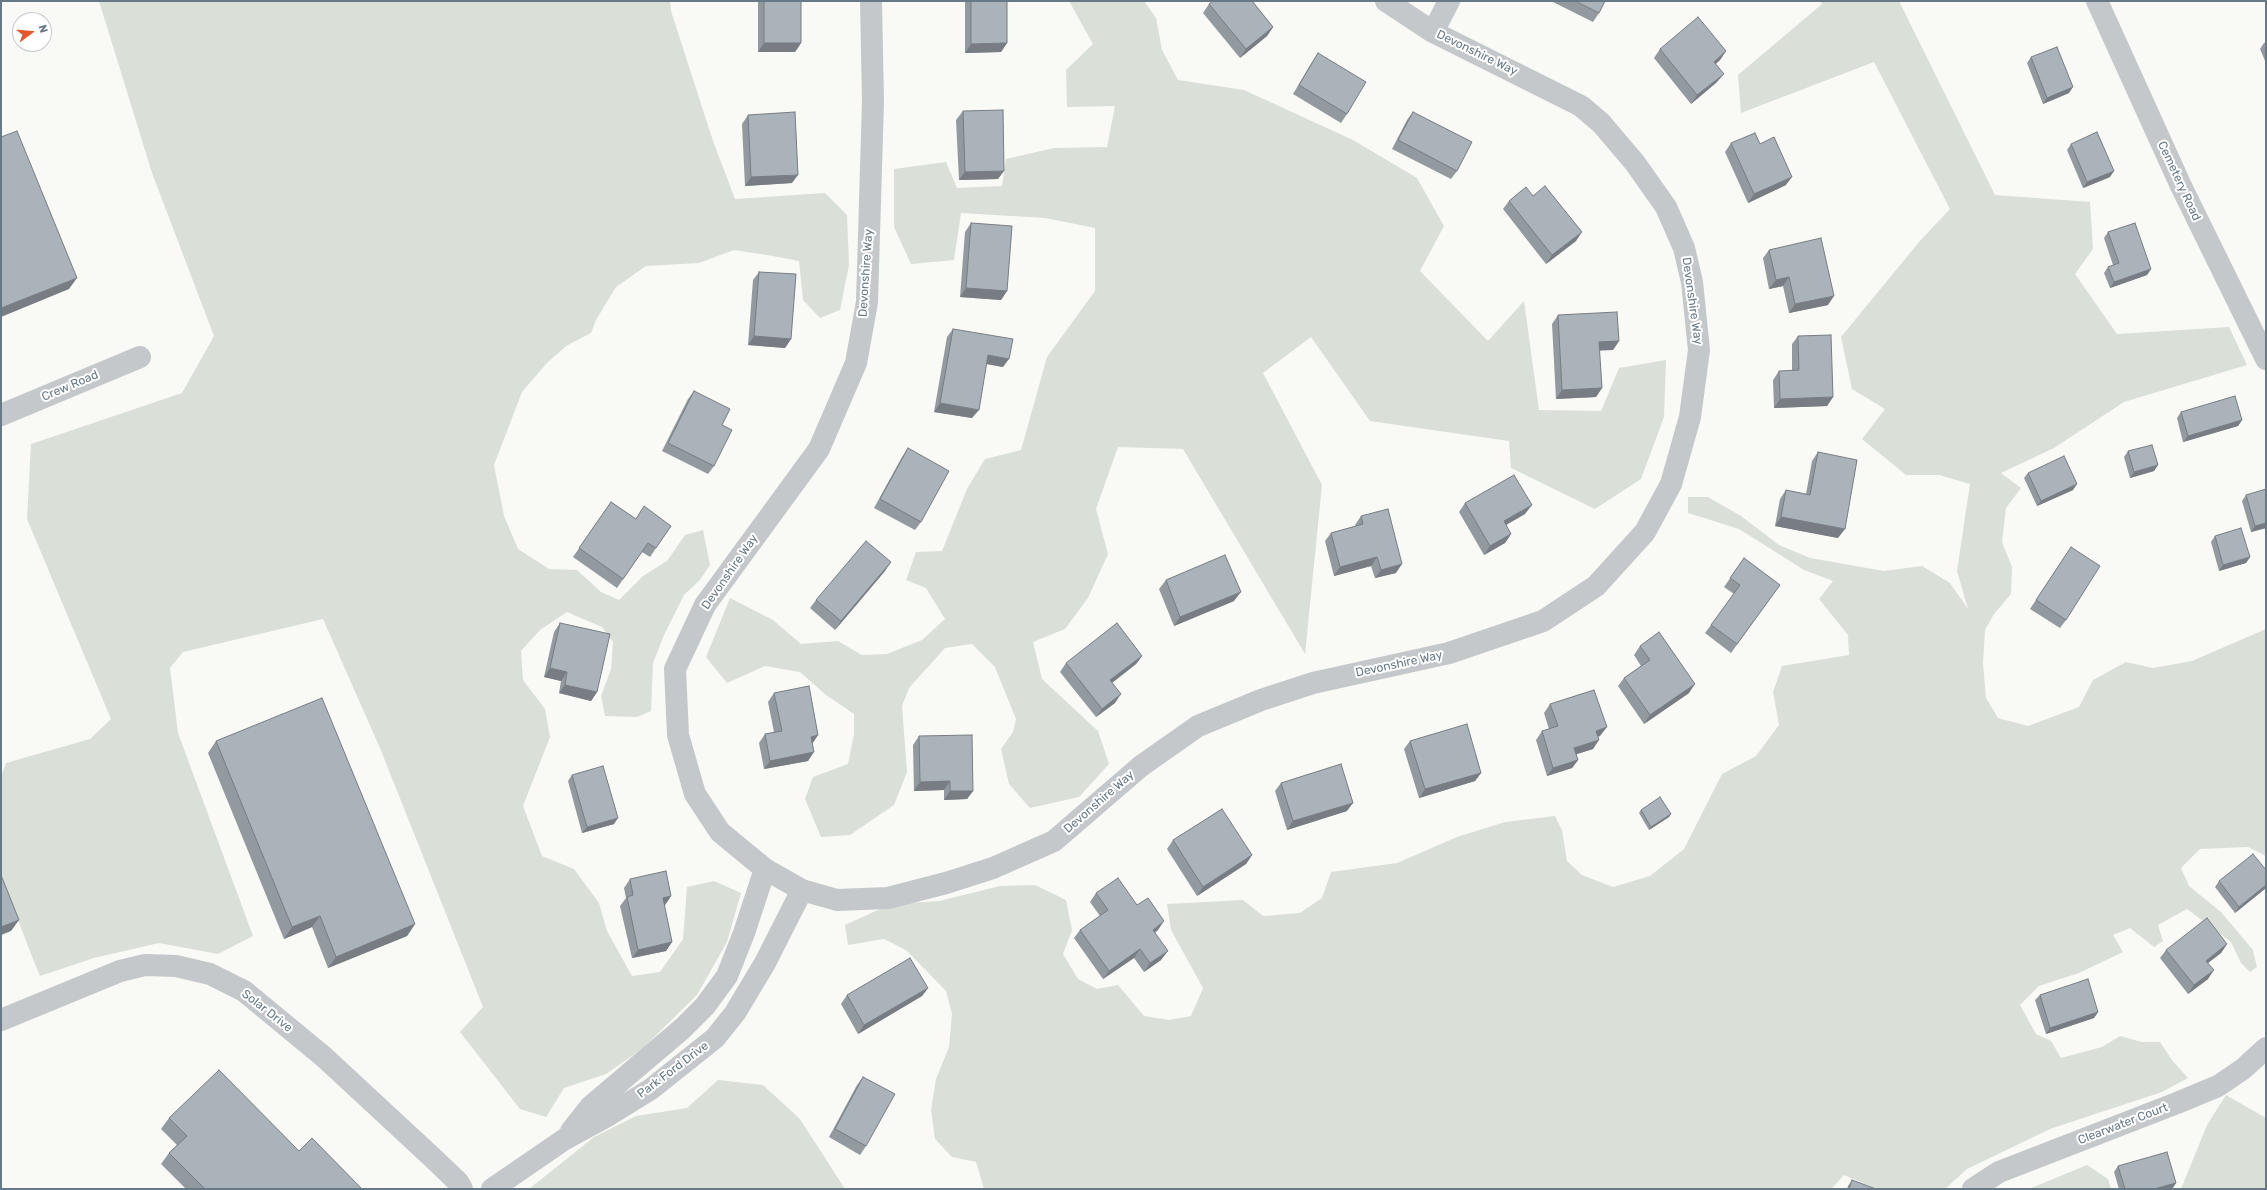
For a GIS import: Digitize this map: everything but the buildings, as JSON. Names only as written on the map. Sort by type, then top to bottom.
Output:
[{"type":"street","name":"Devonshire Way","points":[[871,1],[873,101],[867,302],[856,363],[819,449],[705,605],[675,669],[678,735],[695,794],[720,832],[765,869],[802,890],[837,900],[888,898],[993,868],[1054,841],[1141,766],[1198,726],[1262,700],[1313,683],[1449,653],[1543,621],[1596,586],[1645,532],[1671,484],[1690,417],[1699,350],[1692,282],[1684,248],[1666,206],[1635,163],[1601,123],[1582,106],[1433,32],[1386,1]]},
{"type":"street","points":[[1433,32],[1449,1]]},
{"type":"street","name":"Cemetery Road","points":[[2097,1],[2181,186],[2259,330],[2266,359]]},
{"type":"street","name":"Crew Road","points":[[1,415],[140,357]]},
{"type":"street","name":"Park Ford Drive","points":[[565,1139],[590,1107],[682,1030],[705,1006],[723,982],[727,976],[744,934],[765,869]]},
{"type":"street","name":"Park Ford Drive","points":[[492,1189],[565,1139],[609,1115],[651,1089],[714,1038],[735,1013],[765,962],[802,890]]},
{"type":"street","name":"Solar Drive","points":[[1,1020],[120,971],[145,965],[176,966],[210,974],[244,991],[324,1056],[444,1168],[458,1182],[462,1189]]},
{"type":"street","name":"Clearwater Court","points":[[1973,1189],[1999,1172],[2177,1104],[2218,1086],[2243,1069],[2266,1048]]},
{"type":"shaded area","points":[[99,1],[670,1],[671,11],[713,141],[735,199],[825,193],[847,215],[849,265],[840,310],[820,318],[803,300],[799,261],[734,250],[699,263],[646,266],[616,287],[596,320],[591,333],[566,346],[547,363],[522,392],[494,465],[504,516],[518,549],[549,569],[577,570],[601,592],[619,600],[643,576],[667,561],[685,535],[703,530],[710,565],[699,581],[684,595],[664,635],[653,663],[651,711],[637,717],[605,716],[601,696],[611,669],[613,642],[602,627],[567,612],[540,630],[521,651],[523,680],[545,709],[550,737],[523,806],[542,856],[574,869],[599,903],[607,931],[632,976],[660,972],[683,939],[687,887],[714,881],[741,893],[727,942],[697,995],[642,1049],[606,1074],[564,1088],[546,1117],[520,1109],[460,1032],[483,1007],[380,748],[323,619],[183,652],[170,668],[178,733],[253,936],[218,954],[159,943],[94,958],[40,976],[31,954],[1,875],[1,777],[6,763],[90,739],[111,719],[27,519],[31,444],[182,393],[214,336],[152,173]]},
{"type":"shaded area","points":[[1069,1],[1144,1],[1156,18],[1162,50],[1178,80],[1244,90],[1353,140],[1417,178],[1444,226],[1420,271],[1488,341],[1524,301],[1539,410],[1601,411],[1619,368],[1666,360],[1664,417],[1641,479],[1595,509],[1511,468],[1509,441],[1370,421],[1311,337],[1263,373],[1322,485],[1305,654],[1183,449],[1118,447],[1096,509],[1108,554],[1088,598],[1065,629],[1033,642],[1042,679],[1098,731],[1109,764],[1079,797],[1030,808],[1009,784],[1001,749],[1013,732],[1016,719],[995,667],[972,644],[945,648],[909,688],[902,706],[907,772],[894,805],[850,835],[821,837],[805,799],[813,777],[848,764],[854,734],[854,714],[826,695],[800,672],[765,666],[727,683],[706,657],[730,598],[773,620],[801,644],[838,641],[862,655],[887,654],[922,640],[945,619],[926,588],[906,580],[916,552],[942,551],[967,489],[985,459],[1021,450],[1047,357],[1095,291],[1095,228],[1045,218],[961,213],[954,260],[911,264],[894,227],[894,169],[946,162],[957,188],[1002,186],[1006,159],[1054,148],[1107,147],[1115,106],[1067,107],[1066,70],[1093,44]]},
{"type":"shaded area","points":[[1820,1],[1899,1],[1995,195],[2090,202],[2093,249],[2075,274],[2117,334],[2229,327],[2247,365],[2124,402],[2054,448],[2001,473],[2021,488],[2006,508],[2002,542],[2012,567],[2011,594],[1994,614],[1985,630],[1983,663],[1986,698],[1998,718],[2028,726],[2079,707],[2093,680],[2126,662],[2153,668],[2192,661],[2266,629],[2266,856],[2248,847],[2200,849],[2181,868],[2189,886],[2221,912],[2253,950],[2257,967],[2250,972],[2241,963],[2231,942],[2187,909],[2158,925],[2163,941],[2154,947],[2130,928],[2113,935],[2123,952],[2079,973],[2039,986],[2020,1005],[2036,1034],[2051,1041],[2061,1058],[2102,1047],[2120,1036],[2142,1042],[2160,1042],[2172,1060],[2188,1078],[2162,1092],[2050,1129],[1967,1169],[1945,1189],[1877,1189],[1844,1175],[1831,1189],[984,1189],[976,1162],[952,1157],[935,1139],[931,1110],[936,1079],[949,1047],[952,1014],[946,991],[906,950],[884,939],[848,945],[845,925],[891,904],[939,901],[1000,886],[1035,885],[1066,900],[1072,930],[1063,954],[1078,979],[1097,989],[1118,985],[1144,1016],[1169,1020],[1191,1016],[1203,988],[1171,930],[1167,904],[1243,900],[1263,916],[1300,913],[1322,898],[1331,872],[1397,863],[1457,837],[1505,822],[1555,816],[1562,830],[1567,861],[1582,875],[1613,887],[1650,876],[1684,849],[1722,774],[1756,756],[1779,725],[1773,692],[1782,666],[1849,655],[1848,635],[1819,599],[1833,581],[1804,570],[1739,529],[1688,513],[1688,497],[1708,497],[1741,516],[1779,545],[1810,558],[1884,571],[1922,566],[1950,583],[1968,609],[1957,571],[1970,484],[1939,475],[1906,475],[1862,439],[1885,409],[1852,389],[1841,337],[1919,242],[1950,209],[1874,62],[1741,113],[1738,75],[1822,4]]},
{"type":"shaded area","points":[[718,1080],[763,1085],[800,1119],[845,1189],[529,1189],[594,1137],[636,1116],[687,1108]]},
{"type":"shaded area","points":[[2226,1095],[2266,1118],[2266,1189],[2181,1189],[2207,1125]]},
{"type":"shaded area","points":[[2087,1165],[2108,1179],[2111,1189],[2029,1189]]}]
